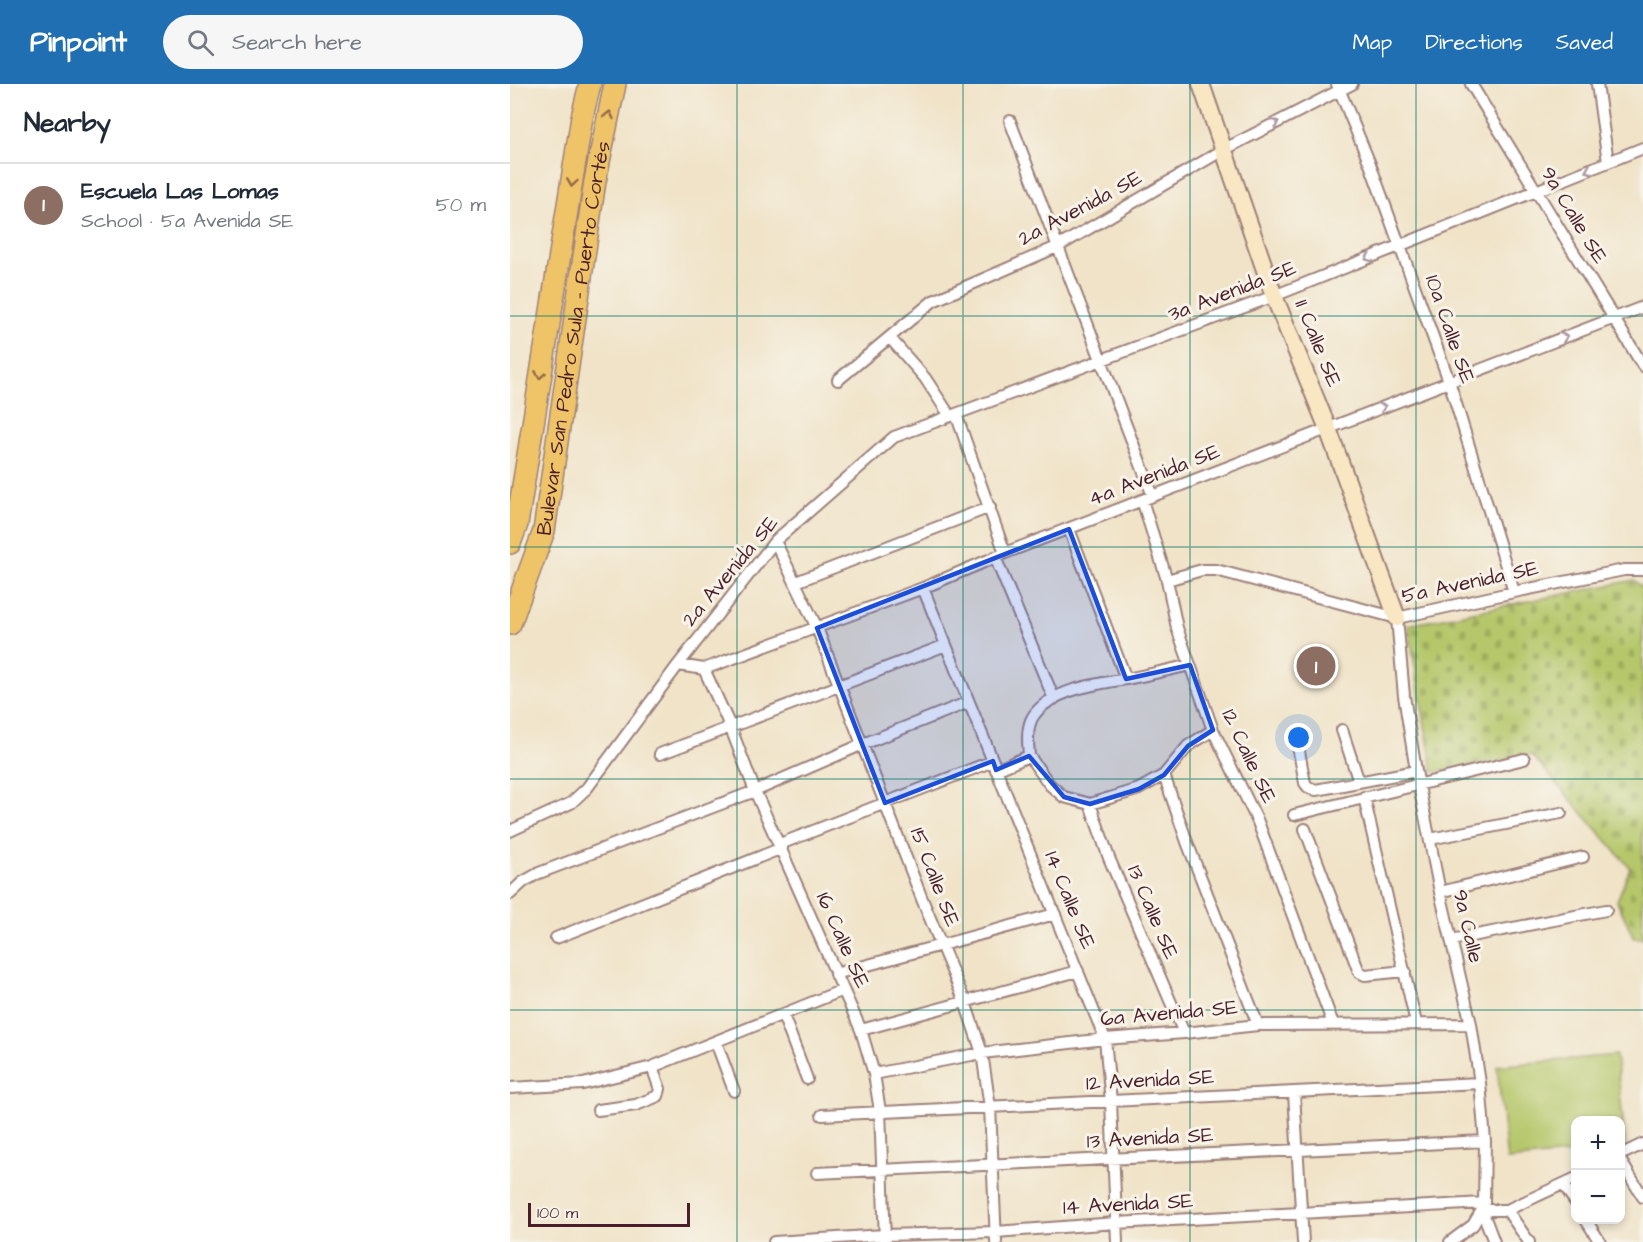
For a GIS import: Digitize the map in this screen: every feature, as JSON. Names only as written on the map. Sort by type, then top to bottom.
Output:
[{"type":"highway","name":"Bulevar San Pedro Sula - Puerto Cortés","points":[[510,543],[517,524],[582,117],[590,84]]},
{"type":"highway","name":"Bulevar San Pedro Sula - Puerto Cortés","points":[[510,624],[544,531],[595,181],[615,84]]},
{"type":"street","name":"11 Calle SE","points":[[1201,84],[1274,296],[1328,429],[1397,618]]},
{"type":"street","name":"2a Avenida SE","points":[[838,380],[933,301],[1059,246],[1223,150],[1338,87],[1352,84]]},
{"type":"street","name":"9a Calle SE","points":[[1471,84],[1643,366]]},
{"type":"street","points":[[1597,84],[1608,162]]},
{"type":"street","name":"10a Calle SE","points":[[1338,87],[1400,246],[1449,381],[1514,592]]},
{"type":"street","name":"12 Calle SE","points":[[1010,121],[1059,246],[1148,498],[1177,628],[1213,730],[1258,822],[1333,1024]]},
{"type":"street","name":"3a Avenida SE","points":[[843,480],[894,437],[1274,296],[1643,148]]},
{"type":"street","name":"4a Avenida SE","points":[[678,665],[704,669],[817,628],[1643,307]]},
{"type":"street","points":[[890,338],[953,415],[990,507],[1000,555],[1054,699]]},
{"type":"street","name":"2a Avenida SE","points":[[510,831],[571,803],[587,788],[678,665],[775,541],[843,480]]},
{"type":"street","points":[[796,582],[990,507]]},
{"type":"street","points":[[1069,529],[1126,679]]},
{"type":"street","name":"15 Calle SE","points":[[775,541],[817,628],[965,1002],[982,1053],[990,1107],[996,1237]]},
{"type":"street","name":"5a Avenida SE","points":[[1167,580],[1202,570],[1216,570],[1397,618],[1624,570],[1643,570]]},
{"type":"street","name":"14 Calle SE","points":[[923,588],[1105,1039],[1111,1102],[1117,1242]]},
{"type":"street","name":"9a Calle","points":[[1397,618],[1404,696],[1416,771],[1440,892],[1471,1024],[1480,1083],[1485,1141],[1483,1207],[1494,1242]]},
{"type":"street","points":[[660,754],[946,645]]},
{"type":"street","points":[[1190,665],[1097,683],[1070,691],[1054,699],[1041,707],[1032,717],[1028,734],[1029,756],[1050,785],[1064,797],[1090,804],[1139,789],[1164,776],[1188,746],[1213,730]]},
{"type":"street","name":"16 Calle SE","points":[[704,669],[861,1030],[874,1074],[880,1111],[885,1239]]},
{"type":"street","points":[[510,894],[523,882],[539,873],[755,790],[862,744],[969,702]]},
{"type":"street","points":[[1342,730],[1359,782]]},
{"type":"street","points":[[1296,736],[1308,787],[1316,790],[1416,771]]},
{"type":"street","points":[[556,938],[885,803],[1029,756]]},
{"type":"street","points":[[1294,814],[1524,759]]},
{"type":"street","points":[[1164,776],[1186,842],[1258,1025]]},
{"type":"street","points":[[1364,797],[1416,1023]]},
{"type":"street","name":"13 Calle SE","points":[[1090,804],[1109,858],[1184,1034]]},
{"type":"street","points":[[1430,839],[1561,813]]},
{"type":"street","points":[[1305,829],[1359,972],[1365,975],[1405,971]]},
{"type":"street","points":[[1440,892],[1583,857]]},
{"type":"street","points":[[1451,940],[1606,910]]},
{"type":"street","points":[[835,974],[1055,914]]},
{"type":"street","points":[[861,1030],[1078,971]]},
{"type":"street","points":[[510,1088],[583,1084],[652,1067],[843,990]]},
{"type":"street","points":[[783,1015],[807,1078]]},
{"type":"street","name":"6a Avenida SE","points":[[874,1074],[982,1053],[1258,1025],[1471,1024]]},
{"type":"street","points":[[716,1042],[734,1091]]},
{"type":"street","points":[[598,1110],[636,1105],[658,1096],[660,1089],[652,1067]]},
{"type":"street","name":"12 Avenida SE","points":[[822,1115],[1480,1083]]},
{"type":"street","points":[[1294,1093],[1303,1242]]},
{"type":"street","name":"13 Avenida SE","points":[[817,1173],[1485,1141]]},
{"type":"street","points":[[1625,1152],[1643,1143]]},
{"type":"street","points":[[1625,1168],[1643,1197]]},
{"type":"street","points":[[1529,1242],[1507,1210],[1571,1180]]},
{"type":"street","points":[[1563,1184],[1571,1197]]},
{"type":"street","points":[[1450,1242],[1473,1225],[1483,1207]]},
{"type":"street","name":"14 Avenida SE","points":[[774,1242],[996,1237],[1116,1223],[1302,1214],[1483,1207],[1507,1210]]},
{"type":"street","points":[[1589,1224],[1600,1242]]},
{"type":"highlighted area","points":[[1069,529],[1126,679],[1190,665],[1213,730],[1188,746],[1164,775],[1139,789],[1090,804],[1064,797],[1029,756],[996,770],[993,761],[885,803],[817,628]]},
{"type":"green space","points":[[1634,580],[1643,589],[1643,938],[1634,938],[1617,901],[1630,868],[1532,755],[1433,772],[1408,625]]},
{"type":"green space","points":[[1616,1055],[1623,1116],[1571,1116],[1571,1153],[1507,1160],[1497,1066]]},
{"type":"place","name":"Escuela Las Lomas","points":[[1316,666]]}]
